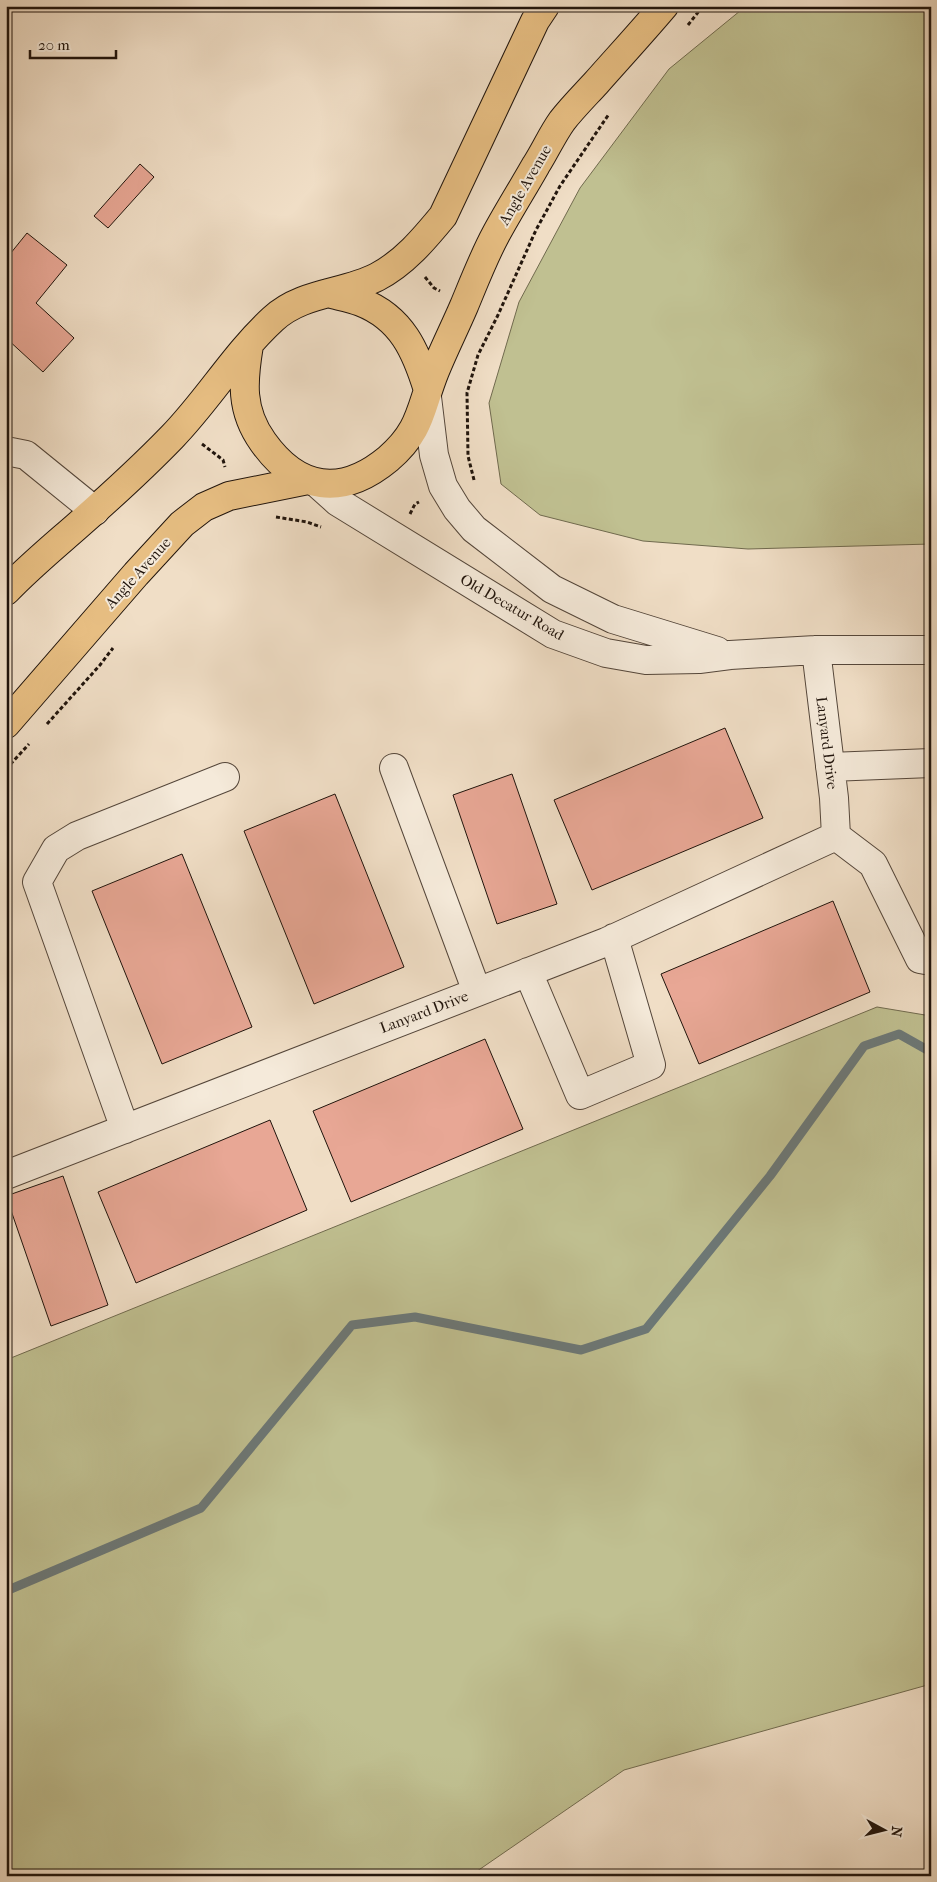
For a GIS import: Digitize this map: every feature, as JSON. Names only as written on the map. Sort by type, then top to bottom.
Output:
[{"type":"main road","points":[[6,591],[173,436],[249,344],[274,318],[301,301],[378,277],[402,260],[423,240],[443,216],[535,21],[545,6]]},
{"type":"main road","name":"Angle Avenue","points":[[6,724],[136,574],[182,524],[204,507],[229,496],[313,482],[335,484],[356,478],[374,470],[412,433],[420,418],[427,394],[496,235],[562,121],[664,6]]},
{"type":"main road","points":[[328,293],[361,302],[389,318],[408,339],[420,363],[427,394]]},
{"type":"main road","points":[[249,344],[244,391],[248,412],[255,430],[266,446],[285,466],[313,482]]},
{"type":"street","name":"Old Decatur Road","points":[[427,394],[434,455],[443,486],[457,509],[474,529],[552,589],[613,619],[730,655]]},
{"type":"street","points":[[6,451],[26,455],[95,510]]},
{"type":"street","name":"Old Decatur Road","points":[[313,482],[338,502],[553,634],[606,653],[646,660],[699,659],[730,655],[816,650],[931,650]]},
{"type":"street","name":"Lanyard Drive","points":[[6,1175],[614,938],[836,836],[834,798],[816,650]]},
{"type":"street","points":[[830,767],[931,763]]},
{"type":"street","points":[[394,768],[477,992]]},
{"type":"street","points":[[125,1129],[37,882],[56,849],[77,836],[225,777]]},
{"type":"street","points":[[836,836],[873,864],[920,959],[931,960]]},
{"type":"street","points":[[528,972],[580,1095],[651,1065],[614,938]]},
{"type":"path","points":[[684,30],[703,6]]},
{"type":"path","points":[[475,480],[468,456],[466,429],[467,393],[478,355],[536,230],[556,193],[609,113]]},
{"type":"path","points":[[420,270],[434,288],[448,294]]},
{"type":"path","points":[[202,443],[223,460],[227,472]]},
{"type":"path","points":[[408,517],[415,504],[424,500]]},
{"type":"path","points":[[271,517],[307,522],[324,528]]},
{"type":"green space","points":[[746,6],[931,6],[931,544],[748,549],[643,541],[540,515],[501,484],[489,403],[519,302],[580,188],[669,69]]},
{"type":"green space","points":[[877,1007],[931,1016],[931,1684],[624,1770],[470,1876],[6,1876],[6,1360]]},
{"type":"building","points":[[140,164],[154,177],[108,228],[94,216]]},
{"type":"building","points":[[27,233],[67,265],[36,303],[74,338],[43,372],[6,338],[6,284],[8,282],[6,280],[6,259]]},
{"type":"building","points":[[725,728],[763,818],[592,890],[554,800]]},
{"type":"building","points":[[512,774],[557,904],[497,924],[453,795]]},
{"type":"building","points":[[335,794],[404,967],[314,1004],[244,831]]},
{"type":"building","points":[[182,854],[252,1027],[162,1064],[92,891]]},
{"type":"building","points":[[833,901],[870,992],[699,1064],[661,974]]},
{"type":"building","points":[[485,1039],[523,1129],[351,1202],[313,1111]]},
{"type":"building","points":[[270,1120],[307,1210],[136,1283],[98,1192]]},
{"type":"building","points":[[63,1176],[108,1305],[51,1326],[6,1196]]},
{"type":"waterway","points":[[6,1591],[201,1508],[352,1325],[415,1317],[581,1350],[646,1329],[770,1176],[864,1046],[899,1034],[931,1052]]}]
